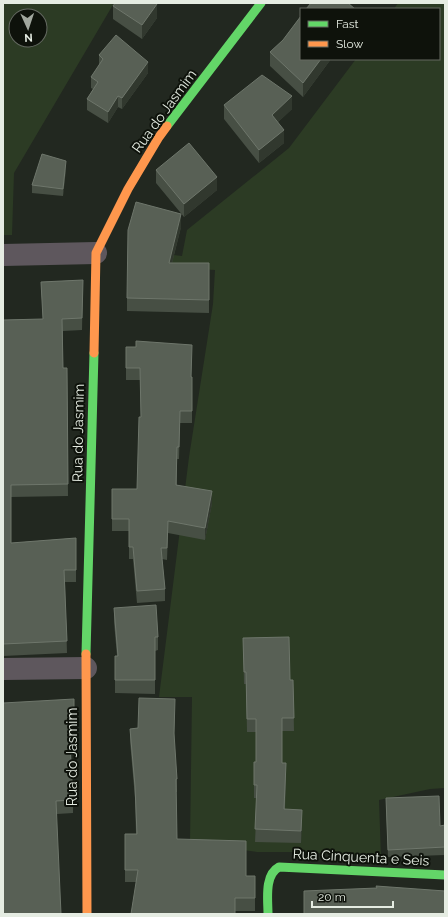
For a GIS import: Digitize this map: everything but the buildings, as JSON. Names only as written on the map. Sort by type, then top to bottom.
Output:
[{"type":"street","name":"Rua do Jasmim","points":[[87,914],[86,668],[96,254],[128,189],[159,137],[261,3]]},
{"type":"street","points":[[3,255],[96,254]]},
{"type":"street","points":[[3,669],[86,668]]},
{"type":"street","name":"Rua Cinquenta e Seis","points":[[268,914],[268,882],[271,874],[276,868],[285,867],[445,875]]},
{"type":"green space","points":[[3,3],[114,3],[14,173],[12,235],[3,235]]},
{"type":"green space","points":[[398,3],[445,3],[445,788],[430,789],[379,800],[381,858],[307,852],[257,852],[190,843],[192,697],[159,697],[189,457],[213,304],[215,270],[164,267],[157,253],[182,256],[187,230],[289,148],[355,60],[440,60],[440,8],[395,8]]},
{"type":"traffic: fast","points":[[167,126],[261,3]]},
{"type":"traffic: fast","points":[[86,654],[94,353]]},
{"type":"traffic: fast","points":[[268,914],[269,882],[274,871],[279,867],[445,875]]},
{"type":"traffic: slow","points":[[94,353],[96,253],[128,189],[167,126]]},
{"type":"traffic: slow","points":[[86,654],[87,914]]}]
